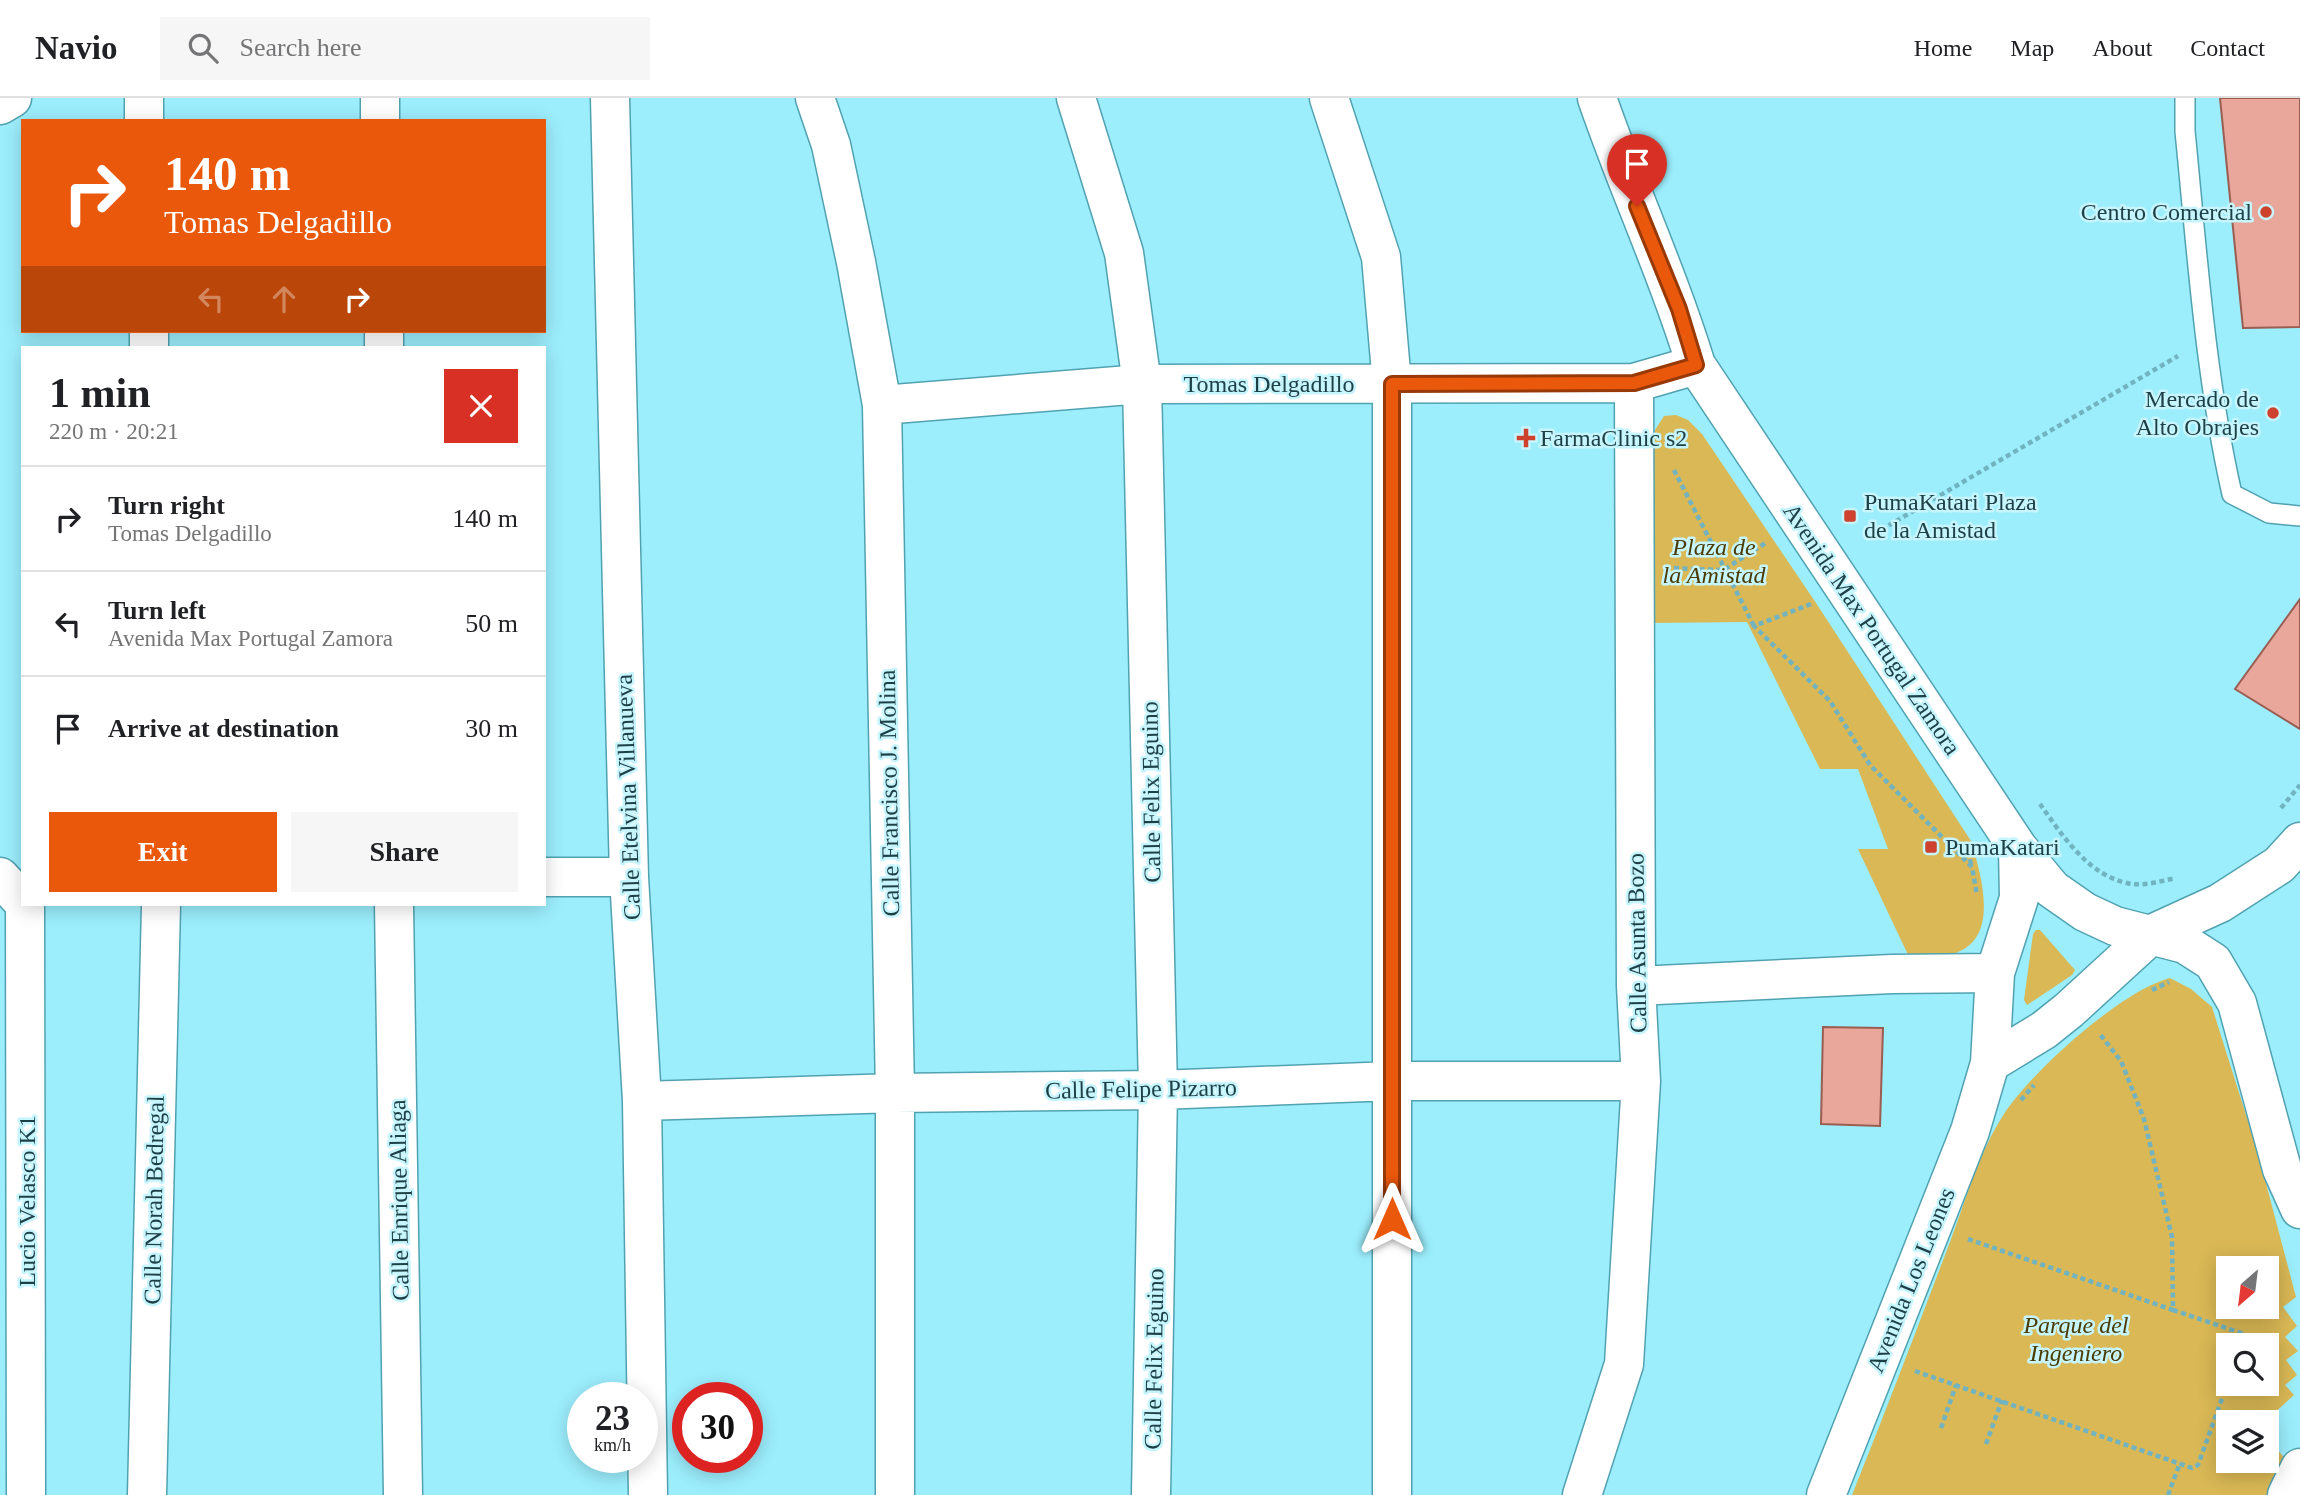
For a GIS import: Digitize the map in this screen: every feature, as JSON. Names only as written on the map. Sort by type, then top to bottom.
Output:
[{"type":"street","points":[[0,105],[12,98]]},
{"type":"street","points":[[144,98],[144,119]]},
{"type":"street","points":[[380,98],[380,119]]},
{"type":"street","name":"Calle Etelvina Villanueva","points":[[610,98],[629,877],[642,1101],[648,1495]]},
{"type":"street","name":"Calle Francisco J. Molina","points":[[815,98],[831,145],[882,405],[895,1093],[895,1495]]},
{"type":"street","name":"Calle Felix Eguino","points":[[1076,98],[1124,253],[1142,384],[1158,1090],[1151,1495]]},
{"type":"street","points":[[1329,98],[1381,257],[1392,384],[1392,1495]]},
{"type":"street","name":"Avenida Max Portugal Zamora","points":[[1597,98],[1679,309],[1696,365],[2018,848],[2052,889],[2085,912],[2115,926],[2185,944],[2213,962],[2237,1003],[2282,1169],[2300,1209]]},
{"type":"street","name":"Tomas Delgadillo","points":[[882,405],[1142,384],[1634,383],[1696,365]]},
{"type":"street","name":"Calle Asunta Bozo","points":[[1582,1495],[1624,1364],[1641,1081],[1636,986],[1634,383]]},
{"type":"street","points":[[1990,1063],[2043,1030],[2069,1010],[2152,934],[2220,903],[2279,865],[2300,842]]},
{"type":"street","name":"Avenida Los Leones","points":[[1826,1495],[1970,1131],[1990,1063],[1995,973],[2019,898],[2018,848]]},
{"type":"street","points":[[0,877],[21,900]]},
{"type":"street","points":[[546,877],[629,877]]},
{"type":"street","name":"Lucio Velasco K1","points":[[25,906],[26,1495]]},
{"type":"street","name":"Calle Norah Bedregal","points":[[148,1495],[161,906]]},
{"type":"street","name":"Calle Enrique Aliaga","points":[[394,906],[403,1495]]},
{"type":"street","points":[[1636,986],[1892,974],[1995,973]]},
{"type":"street","name":"Calle Felipe Pizarro","points":[[642,1101],[895,1093],[1158,1090],[1392,1081],[1641,1081]]},
{"type":"street","points":[[2287,1495],[2300,1468]]},
{"type":"lane","points":[[2185,98],[2185,131],[2207,340],[2223,455],[2232,494],[2269,513],[2300,516]]},
{"type":"path","points":[[1874,534],[2207,340]]},
{"type":"path","points":[[1673,468],[1755,626],[1830,701],[1870,765],[1972,867]]},
{"type":"path","points":[[1668,567],[1725,569],[1767,542],[1774,552]]},
{"type":"path","points":[[1755,626],[1809,605],[1802,595]]},
{"type":"path","points":[[2273,817],[2300,785]]},
{"type":"path","points":[[2034,796],[2074,849],[2091,865],[2110,877],[2127,883],[2144,884],[2179,877]]},
{"type":"path","points":[[1958,833],[1966,844],[1978,900]]},
{"type":"path","points":[[2146,993],[2164,984],[2177,984]]},
{"type":"path","points":[[2088,1035],[2096,1029],[2122,1061],[2144,1119],[2172,1237],[2173,1310]]},
{"type":"path","points":[[2015,1108],[2037,1081]]},
{"type":"path","points":[[1957,1236],[2241,1333]]},
{"type":"path","points":[[1906,1368],[2192,1468],[2198,1465],[2223,1396]]},
{"type":"path","points":[[1941,1428],[1956,1385]]},
{"type":"path","points":[[1986,1444],[2002,1400]]},
{"type":"path","points":[[2168,1495],[2180,1463]]},
{"type":"green space","name":"Plaza de la Amistad","points":[[1676,415],[1688,420],[1702,434],[1971,841],[1982,883],[1984,914],[1981,928],[1974,940],[1964,949],[1944,956],[1910,959],[1858,849],[1888,849],[1858,769],[1820,769],[1747,622],[1653,623],[1651,444],[1655,430],[1664,416]]},
{"type":"green space","points":[[2040,930],[2075,970],[2072,975],[2027,1005],[2024,1000],[2033,934]]},
{"type":"green space","name":"Parque del Ingeniero","points":[[2170,978],[2191,989],[2212,1007],[2258,1153],[2296,1297],[2283,1307],[2297,1326],[2285,1337],[2298,1351],[2286,1360],[2297,1375],[2285,1385],[2294,1395],[2278,1410],[2216,1410],[2216,1473],[2279,1473],[2279,1452],[2286,1460],[2269,1495],[1852,1495],[1974,1176],[1995,1129],[2017,1096],[2035,1076],[2079,1035],[2127,999]]},
{"type":"building","name":"Centro Comercial","points":[[2220,98],[2300,98],[2300,327],[2243,328]]},
{"type":"building","points":[[2300,599],[2300,729],[2235,689]]},
{"type":"building","points":[[1823,1027],[1883,1028],[1880,1126],[1821,1124]]},
{"type":"place","name":"Centro Comercial","points":[[2266,212]]},
{"type":"place","name":"Mercado de Alto Obrajes","points":[[2273,413]]},
{"type":"place","name":"FarmaClinic s2","points":[[1526,438]]},
{"type":"place","name":"PumaKatari Plaza de la Amistad","points":[[1850,516]]},
{"type":"place","name":"PumaKatari","points":[[1931,847]]},
{"type":"route","points":[[1392,1219],[1392,384],[1634,383],[1696,365],[1679,309],[1637,206]]}]
